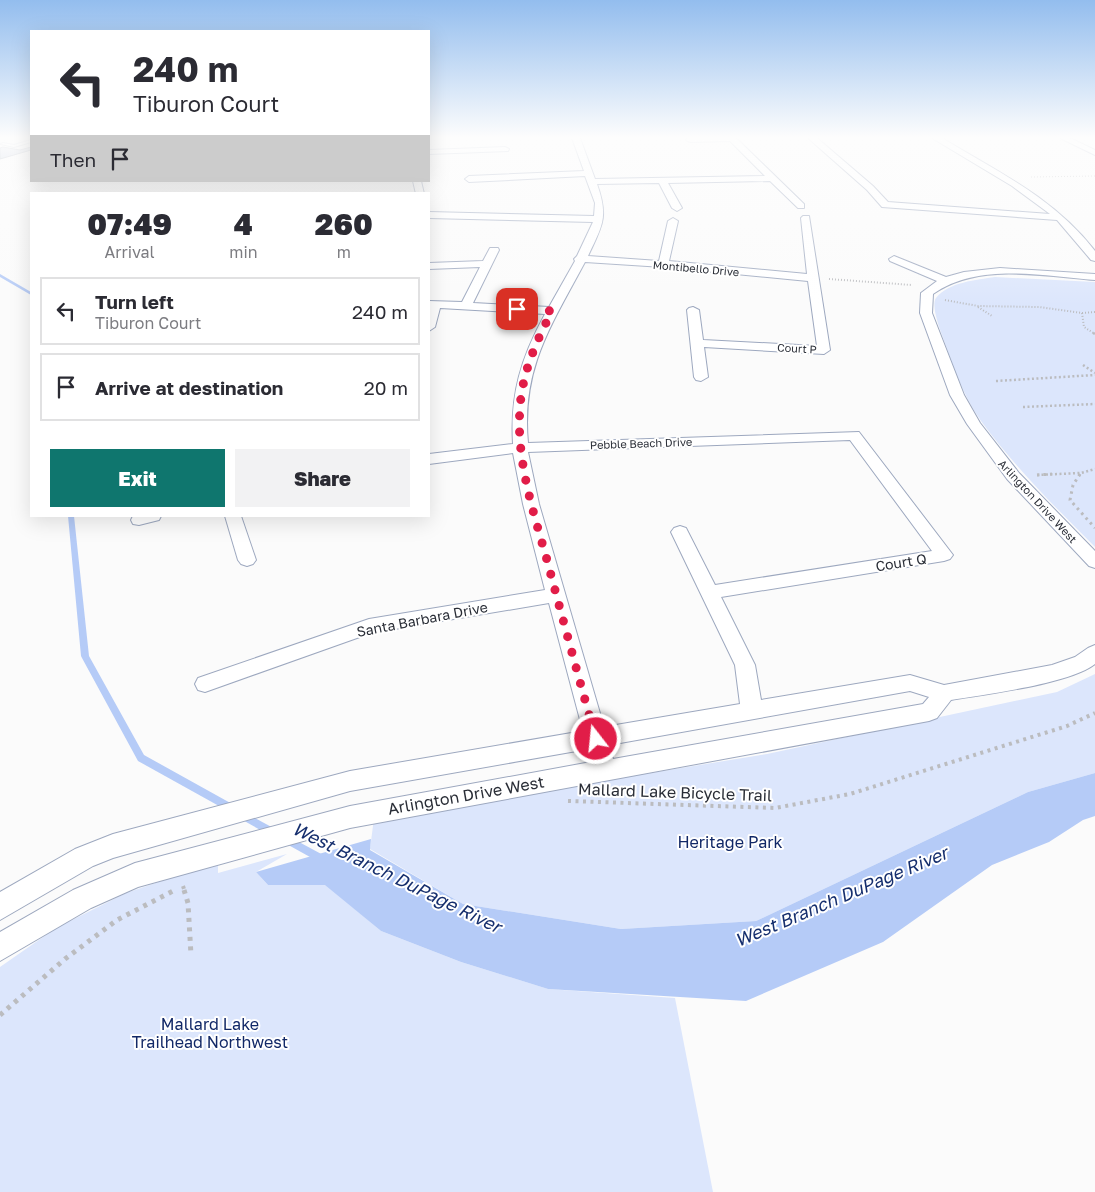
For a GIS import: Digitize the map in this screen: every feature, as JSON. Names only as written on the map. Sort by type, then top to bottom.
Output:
[{"type":"street","points":[[596,194],[600,207],[598,219],[534,346],[525,374],[520,407],[521,448],[527,488],[605,770]]},
{"type":"street","points":[[669,194],[677,208]]},
{"type":"street","points":[[788,194],[801,206]]},
{"type":"street","points":[[875,194],[885,205],[1059,217]]},
{"type":"street","points":[[1025,194],[1059,217],[1076,233],[1095,258]]},
{"type":"street","points":[[430,215],[598,219]]},
{"type":"street","name":"Court P","points":[[697,343],[824,350],[806,218]]},
{"type":"street","points":[[663,264],[672,221]]},
{"type":"street","points":[[466,306],[494,250]]},
{"type":"street","name":"Montibello Drive","points":[[579,259],[663,264],[813,278]]},
{"type":"street","points":[[894,259],[946,281]]},
{"type":"street","points":[[430,266],[486,264]]},
{"type":"street","points":[[927,293],[946,281],[969,275],[995,272],[1095,277]]},
{"type":"street","name":"Arlington Drive West","points":[[927,293],[926,313],[957,395],[974,424],[1013,476],[1095,562]]},
{"type":"street","points":[[430,319],[432,304],[552,311]]},
{"type":"street","points":[[693,310],[702,377]]},
{"type":"street","name":"Pebble Beach Drive","points":[[430,459],[521,448],[854,435]]},
{"type":"street","name":"Court Q","points":[[709,592],[944,555],[854,435]]},
{"type":"street","points":[[233,517],[247,560]]},
{"type":"street","points":[[680,532],[745,665],[752,711]]},
{"type":"street","name":"Santa Barbara Drive","points":[[205,684],[369,626],[556,595]]},
{"type":"street","points":[[0,906],[84,857],[113,846],[374,776],[910,684],[944,693],[1052,673],[1082,663],[1095,653]]},
{"type":"street","name":"Arlington Drive West","points":[[0,948],[82,899],[134,875],[209,854],[350,817],[929,712],[944,693]]},
{"type":"path","points":[[813,278],[911,284],[940,299],[978,306],[1040,307],[1095,312]]},
{"type":"path","points":[[978,306],[992,316]]},
{"type":"path","points":[[1082,312],[1085,328],[1095,334]]},
{"type":"path","points":[[1083,365],[1095,374]]},
{"type":"path","points":[[996,381],[1095,374]]},
{"type":"path","points":[[1024,408],[1095,404]]},
{"type":"path","points":[[1013,476],[1081,473],[1095,468]]},
{"type":"path","points":[[1081,473],[1073,486],[1070,500],[1095,528]]},
{"type":"path","name":"Mallard Lake Bicycle Trail","points":[[566,801],[775,808],[869,789],[1067,726],[1095,713]]},
{"type":"path","points":[[0,1016],[65,959],[117,920],[191,881]]},
{"type":"path","points":[[182,885],[188,903],[191,955]]},
{"type":"green space","points":[[995,277],[1095,282],[1095,547],[1035,486],[981,421],[969,401],[950,357],[936,316],[934,306],[936,298],[955,285]]},
{"type":"green space","name":"Heritage Park","points":[[1095,674],[1095,773],[1028,792],[756,921],[621,929],[463,904],[370,849],[374,818],[767,754],[1057,692]]},
{"type":"green space","name":"Mallard Lake Trailhead Northwest","points":[[287,854],[256,872],[268,885],[325,884],[381,931],[461,962],[548,989],[675,998],[713,1192],[0,1192],[0,967],[56,928],[126,893],[218,862],[218,873]]},
{"type":"water","points":[[1095,773],[1095,816],[1083,820],[1049,842],[992,865],[883,942],[746,1001],[548,989],[461,962],[381,931],[325,885],[268,885],[256,872],[371,839],[370,850],[463,904],[621,929],[756,921],[1028,792]]},
{"type":"waterway","name":"West Branch DuPage River","points":[[0,275],[30,293]]},
{"type":"waterway","name":"West Branch DuPage River","points":[[71,517],[85,656],[141,758],[231,808]]},
{"type":"waterway","name":"West Branch DuPage River","points":[[242,815],[274,833]]},
{"type":"waterway","name":"West Branch DuPage River","points":[[286,839],[322,859]]},
{"type":"route","points":[[517,309],[552,311],[534,346],[525,374],[520,407],[520,436],[527,488],[596,739]]}]
